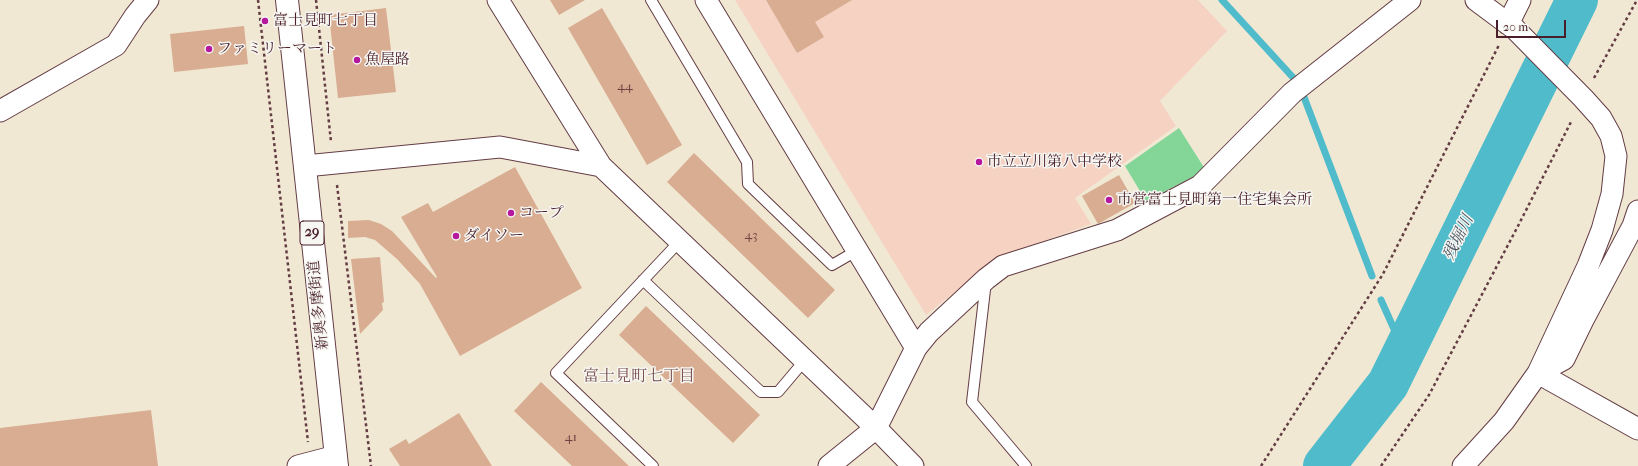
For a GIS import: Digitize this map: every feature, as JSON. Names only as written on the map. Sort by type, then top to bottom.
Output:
[{"type":"main road","name":"新奥多摩街道","points":[[287,0],[336,461]]},
{"type":"street","points":[[0,111],[116,45],[135,16],[148,0]]},
{"type":"street","points":[[498,0],[601,166],[679,242],[876,428],[913,466]]},
{"type":"street","points":[[706,0],[916,348]]},
{"type":"street","points":[[829,466],[876,428],[916,348],[929,332],[986,279],[1003,266],[1117,230],[1200,186],[1299,88],[1410,0]]},
{"type":"street","points":[[1472,466],[1538,373],[1588,266],[1602,230],[1612,194],[1616,156],[1611,136],[1601,118],[1581,95],[1511,27],[1476,0]]},
{"type":"street","points":[[1511,27],[1520,0]]},
{"type":"street","points":[[305,166],[500,147],[601,166]]},
{"type":"street","points":[[1538,373],[1564,359],[1633,226],[1638,211]]},
{"type":"street","points":[[1538,373],[1638,429]]},
{"type":"street","points":[[1463,466],[1504,421]]},
{"type":"street","points":[[304,464],[336,461]]},
{"type":"lane","points":[[651,0],[747,162],[748,184],[832,265],[858,250]]},
{"type":"lane","points":[[653,466],[556,373],[679,242]]},
{"type":"lane","points":[[986,279],[972,402],[1026,466]]},
{"type":"lane","points":[[644,280],[761,392],[778,392],[805,360]]},
{"type":"path","points":[[258,0],[304,464]]},
{"type":"path","points":[[316,0],[371,466]]},
{"type":"path","points":[[1381,466],[1429,395],[1518,226],[1581,95],[1637,0]]},
{"type":"path","points":[[1261,466],[1383,274],[1511,27]]},
{"type":"shaded area","name":"市立立川第八中学校","points":[[735,0],[1198,0],[1227,31],[1160,101],[1176,126],[1075,198],[1091,224],[999,257],[926,315]]},
{"type":"green space","points":[[1179,128],[1205,169],[1195,176],[1146,201],[1125,166]]},
{"type":"building","points":[[550,0],[585,0],[559,15]]},
{"type":"building","points":[[766,0],[852,0],[815,22],[824,37],[797,53]]},
{"type":"building","points":[[386,8],[396,92],[338,98],[329,15]]},
{"type":"building","points":[[602,8],[682,145],[647,165],[568,28]]},
{"type":"building","name":"ファミリーマート","points":[[244,26],[248,64],[174,72],[170,34]]},
{"type":"building","points":[[694,153],[835,290],[808,318],[667,182]]},
{"type":"building","points":[[515,167],[582,288],[460,356],[420,284],[397,259],[375,240],[365,237],[348,238],[348,221],[369,220],[381,224],[392,231],[436,278],[437,277],[401,217],[428,203],[433,212]]},
{"type":"building","name":"市営富士見町第一住宅集会所","points":[[1119,175],[1135,203],[1098,224],[1082,196]]},
{"type":"building","points":[[380,257],[384,302],[382,303],[383,310],[360,334],[351,259]]},
{"type":"building","points":[[646,306],[760,415],[733,443],[619,335]]},
{"type":"building","points":[[541,382],[629,466],[572,466],[514,411]]},
{"type":"building","points":[[151,410],[158,466],[0,466],[0,428]]},
{"type":"building","points":[[459,413],[492,466],[400,466],[389,449],[406,439],[409,444]]},
{"type":"waterway","points":[[1222,0],[1299,84],[1372,276]]},
{"type":"waterway","name":"残堀川","points":[[1324,466],[1388,384],[1577,0]]},
{"type":"waterway","points":[[1381,300],[1403,349]]},
{"type":"place","name":"富士見町七丁目","points":[[265,21]]},
{"type":"place","name":"ファミリーマート","points":[[209,49]]},
{"type":"place","name":"魚屋路","points":[[357,60]]},
{"type":"place","name":"市立立川第八中学校","points":[[979,162]]},
{"type":"place","name":"市営富士見町第一住宅集会所","points":[[1109,200]]},
{"type":"place","name":"コープ","points":[[511,213]]},
{"type":"place","name":"ダイソー","points":[[456,236]]},
{"type":"district","name":"富士見町七丁目","points":[[639,377]]}]
